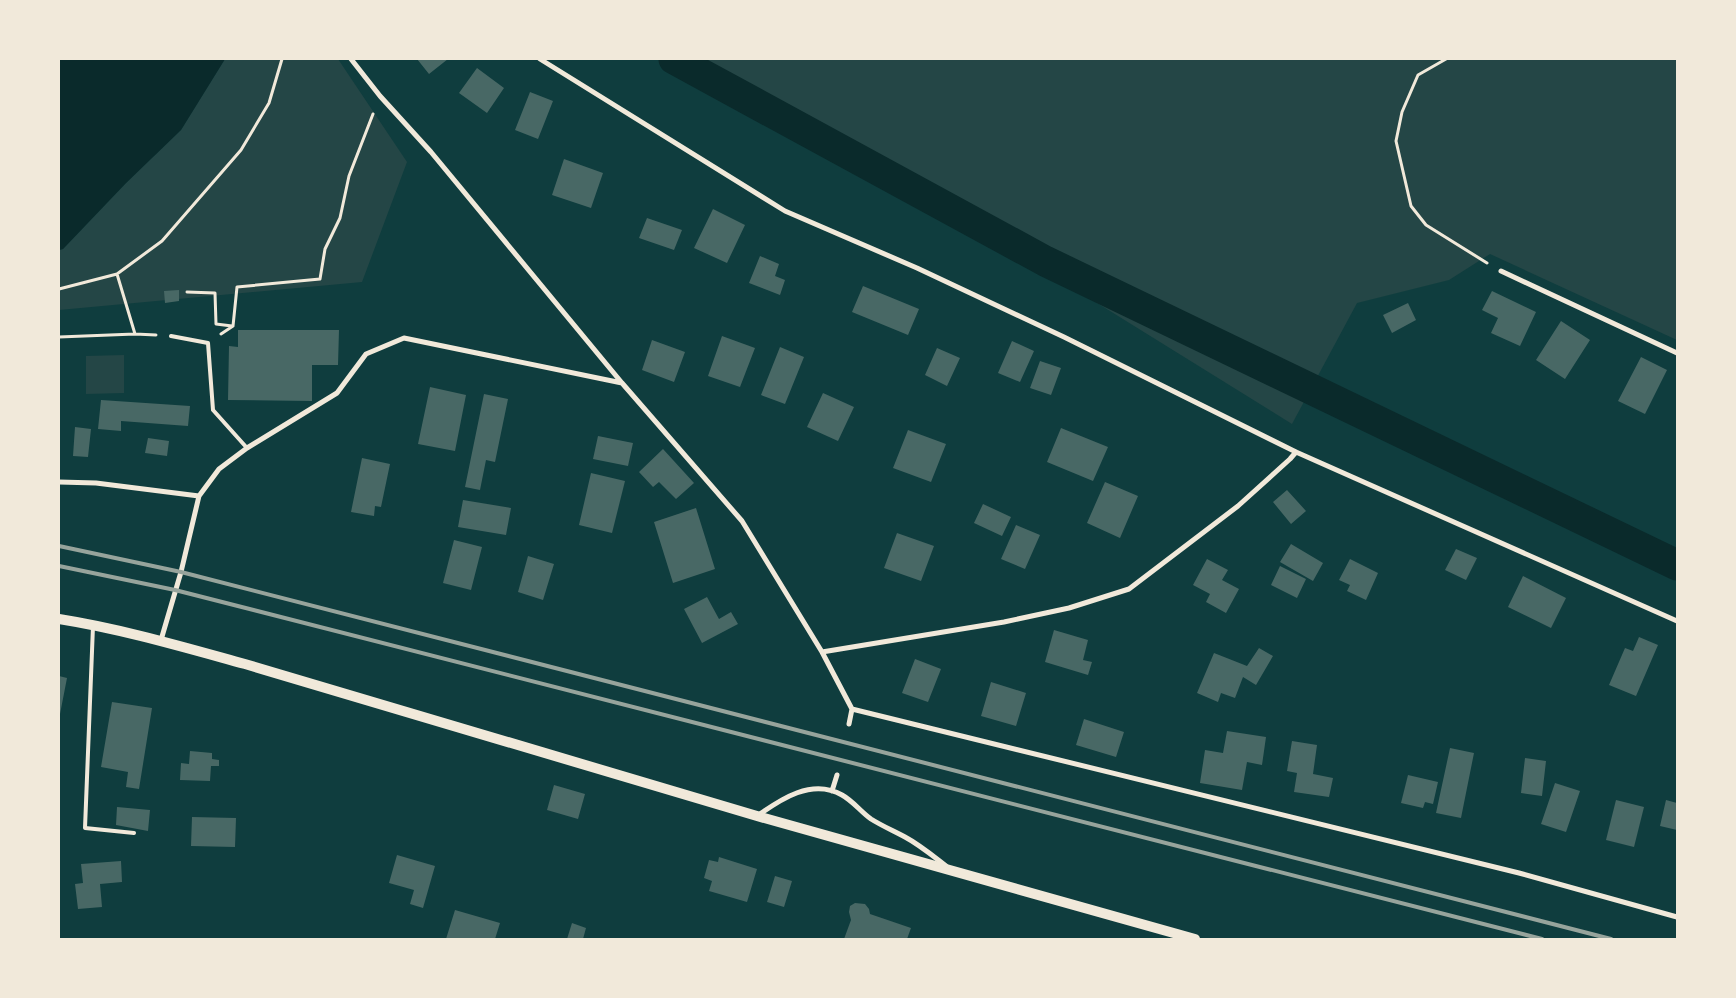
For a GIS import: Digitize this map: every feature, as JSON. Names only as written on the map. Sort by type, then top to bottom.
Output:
[{"type":"main road","points":[[59,618],[160,640],[245,664],[757,816],[1195,939]]},
{"type":"street","points":[[351,59],[380,96],[431,152],[622,383],[742,521],[822,652],[852,709],[849,724]]},
{"type":"street","points":[[540,59],[785,210],[917,268],[1064,337],[1296,452],[1677,620]]},
{"type":"street","points":[[1501,271],[1677,353]]},
{"type":"street","points":[[160,640],[181,572],[200,496],[219,469],[247,448],[337,393],[366,354],[404,338],[622,383]]},
{"type":"street","points":[[822,652],[1004,622],[1069,608],[1129,589],[1238,506],[1296,452]]},
{"type":"street","points":[[59,482],[96,483],[200,496]]},
{"type":"street","points":[[852,709],[1519,873],[1677,917]]},
{"type":"street","points":[[832,791],[837,775]]},
{"type":"street","points":[[757,816],[775,804],[803,790],[822,789],[832,791],[842,795],[870,818],[907,838],[953,870]]},
{"type":"lane","points":[[171,336],[208,343],[213,410],[247,448]]},
{"type":"lane","points":[[93,624],[85,828],[134,833]]},
{"type":"path","points":[[59,289],[117,274],[162,240],[241,150],[269,103],[282,59]]},
{"type":"path","points":[[1446,59],[1418,75],[1402,112],[1396,141],[1411,206],[1426,225],[1501,271]]},
{"type":"path","points":[[208,343],[233,326],[237,287],[320,279],[325,249],[340,218],[349,176],[380,96]]},
{"type":"path","points":[[117,274],[134,334]]},
{"type":"path","points":[[187,292],[215,293],[216,324],[233,326]]},
{"type":"path","points":[[59,338],[134,334],[171,336]]},
{"type":"shaded area","points":[[59,59],[225,59],[181,130],[126,183],[63,249],[59,250]]},
{"type":"shaded area","points":[[225,59],[338,59],[407,162],[362,282],[59,310],[59,250],[63,249],[126,183],[181,130]]},
{"type":"shaded area","points":[[704,59],[1677,59],[1677,340],[1490,254],[1449,280],[1357,303],[1292,424]]},
{"type":"shaded area","points":[[124,355],[124,393],[86,394],[86,356]]},
{"type":"building","points":[[417,59],[448,59],[429,74]]},
{"type":"building","points":[[477,68],[504,88],[487,113],[459,93]]},
{"type":"building","points":[[530,92],[553,101],[538,139],[515,130]]},
{"type":"building","points":[[564,159],[603,173],[591,208],[552,195]]},
{"type":"building","points":[[713,209],[745,225],[727,263],[694,248]]},
{"type":"building","points":[[647,218],[682,230],[674,250],[639,238]]},
{"type":"building","points":[[760,256],[779,264],[775,276],[785,280],[780,295],[749,283]]},
{"type":"building","points":[[863,286],[919,309],[908,335],[852,312]]},
{"type":"building","points":[[179,290],[179,301],[165,303],[164,291]]},
{"type":"building","points":[[1492,291],[1536,312],[1520,346],[1491,333],[1498,318],[1482,310]]},
{"type":"building","points":[[1408,303],[1416,320],[1392,333],[1383,315]]},
{"type":"building","points":[[1561,321],[1590,340],[1565,379],[1536,360]]},
{"type":"building","points":[[238,330],[339,330],[338,365],[312,365],[312,401],[228,400],[229,346],[238,347]]},
{"type":"building","points":[[722,336],[755,348],[740,387],[708,376]]},
{"type":"building","points":[[652,340],[685,352],[674,382],[642,370]]},
{"type":"building","points":[[1012,341],[1034,351],[1020,382],[998,373]]},
{"type":"building","points":[[780,347],[804,357],[785,404],[761,395]]},
{"type":"building","points":[[937,348],[960,358],[947,386],[925,375]]},
{"type":"building","points":[[1641,357],[1667,370],[1645,414],[1618,401]]},
{"type":"building","points":[[1040,361],[1061,368],[1051,395],[1030,388]]},
{"type":"building","points":[[430,387],[466,395],[455,451],[418,444]]},
{"type":"building","points":[[823,393],[854,407],[838,441],[807,427]]},
{"type":"building","points":[[484,394],[508,399],[495,462],[486,460],[480,490],[465,487]]},
{"type":"building","points":[[101,400],[190,406],[188,426],[121,421],[121,431],[98,429]]},
{"type":"building","points":[[75,427],[91,429],[88,457],[73,456]]},
{"type":"building","points":[[1061,428],[1108,447],[1093,481],[1047,462]]},
{"type":"building","points":[[908,430],[946,444],[931,482],[893,468]]},
{"type":"building","points":[[598,436],[633,443],[628,466],[593,459]]},
{"type":"building","points":[[148,438],[169,441],[167,456],[145,453]]},
{"type":"building","points":[[663,449],[694,483],[676,499],[659,482],[653,487],[639,472]]},
{"type":"building","points":[[362,458],[390,464],[381,507],[375,506],[374,516],[351,512]]},
{"type":"building","points":[[591,473],[625,481],[612,533],[579,525]]},
{"type":"building","points":[[1105,482],[1138,496],[1120,538],[1087,523]]},
{"type":"building","points":[[1287,490],[1306,511],[1291,524],[1273,502]]},
{"type":"building","points":[[463,500],[511,508],[506,535],[458,527]]},
{"type":"building","points":[[983,504],[1011,517],[1002,536],[974,523]]},
{"type":"building","points":[[696,508],[715,569],[673,583],[654,522]]},
{"type":"building","points":[[1016,525],[1040,535],[1025,569],[1001,559]]},
{"type":"building","points":[[897,533],[934,546],[921,581],[884,568]]},
{"type":"building","points":[[454,540],[482,547],[471,590],[443,583]]},
{"type":"building","points":[[1291,544],[1323,563],[1313,581],[1280,562]]},
{"type":"building","points":[[1456,549],[1477,558],[1466,580],[1445,570]]},
{"type":"building","points":[[528,556],[554,564],[543,600],[518,592]]},
{"type":"building","points":[[1207,559],[1228,570],[1222,580],[1239,589],[1226,613],[1206,602],[1210,594],[1193,585]]},
{"type":"building","points":[[1350,559],[1378,573],[1366,600],[1347,591],[1350,585],[1339,580]]},
{"type":"building","points":[[1280,566],[1306,579],[1297,598],[1271,585]]},
{"type":"building","points":[[1523,576],[1566,598],[1551,628],[1508,607]]},
{"type":"building","points":[[707,597],[719,619],[731,612],[738,624],[702,643],[684,609]]},
{"type":"building","points":[[1054,630],[1088,640],[1083,660],[1092,662],[1088,675],[1045,662]]},
{"type":"building","points":[[1639,637],[1658,645],[1636,696],[1609,685],[1625,648],[1633,651]]},
{"type":"building","points":[[1259,648],[1273,656],[1256,685],[1243,677],[1235,698],[1221,693],[1218,702],[1197,693],[1214,653],[1247,666]]},
{"type":"building","points":[[915,659],[941,669],[928,702],[902,693]]},
{"type":"building","points":[[59,676],[67,678],[60,714],[59,713]]},
{"type":"building","points":[[991,682],[1026,693],[1016,726],[981,716]]},
{"type":"building","points":[[112,702],[152,708],[139,789],[126,787],[128,772],[101,767]]},
{"type":"building","points":[[1084,719],[1124,732],[1116,757],[1076,745]]},
{"type":"building","points":[[1227,731],[1266,737],[1262,765],[1247,762],[1242,790],[1200,783],[1205,750],[1223,753]]},
{"type":"building","points":[[1292,741],[1317,745],[1313,774],[1333,778],[1329,797],[1294,792],[1297,773],[1287,771]]},
{"type":"building","points":[[1450,748],[1474,753],[1461,818],[1436,813]]},
{"type":"building","points":[[190,751],[212,753],[212,759],[219,760],[219,766],[211,766],[210,781],[180,780],[181,763],[189,764]]},
{"type":"building","points":[[1525,758],[1546,761],[1542,796],[1521,793]]},
{"type":"building","points":[[1408,775],[1438,782],[1433,804],[1425,802],[1423,808],[1401,803]]},
{"type":"building","points":[[1555,783],[1580,791],[1566,832],[1541,824]]},
{"type":"building","points":[[554,785],[585,794],[578,819],[547,810]]},
{"type":"building","points":[[1616,800],[1644,807],[1634,847],[1606,840]]},
{"type":"building","points":[[1666,800],[1677,803],[1677,830],[1660,826]]},
{"type":"building","points":[[117,807],[150,810],[148,831],[116,825]]},
{"type":"building","points":[[192,817],[236,818],[235,847],[191,846]]},
{"type":"building","points":[[397,855],[435,866],[423,908],[410,904],[414,890],[389,883]]},
{"type":"building","points":[[719,857],[757,869],[747,902],[709,891],[712,881],[704,878],[709,860],[718,862]]},
{"type":"building","points":[[121,861],[122,882],[100,884],[102,907],[78,909],[75,884],[83,883],[81,864]]},
{"type":"building","points":[[775,876],[792,881],[784,907],[767,902]]},
{"type":"building","points":[[855,903],[865,904],[870,914],[911,928],[907,939],[844,939],[851,920],[850,906]]},
{"type":"building","points":[[455,910],[500,923],[495,939],[446,939]]},
{"type":"building","points":[[572,923],[586,928],[583,939],[567,939]]},
{"type":"waterway","points":[[674,59],[1045,261],[1677,565]]},
{"type":"railway","points":[[59,546],[181,572],[1611,939]]},
{"type":"railway","points":[[59,566],[175,590],[1542,939]]}]
